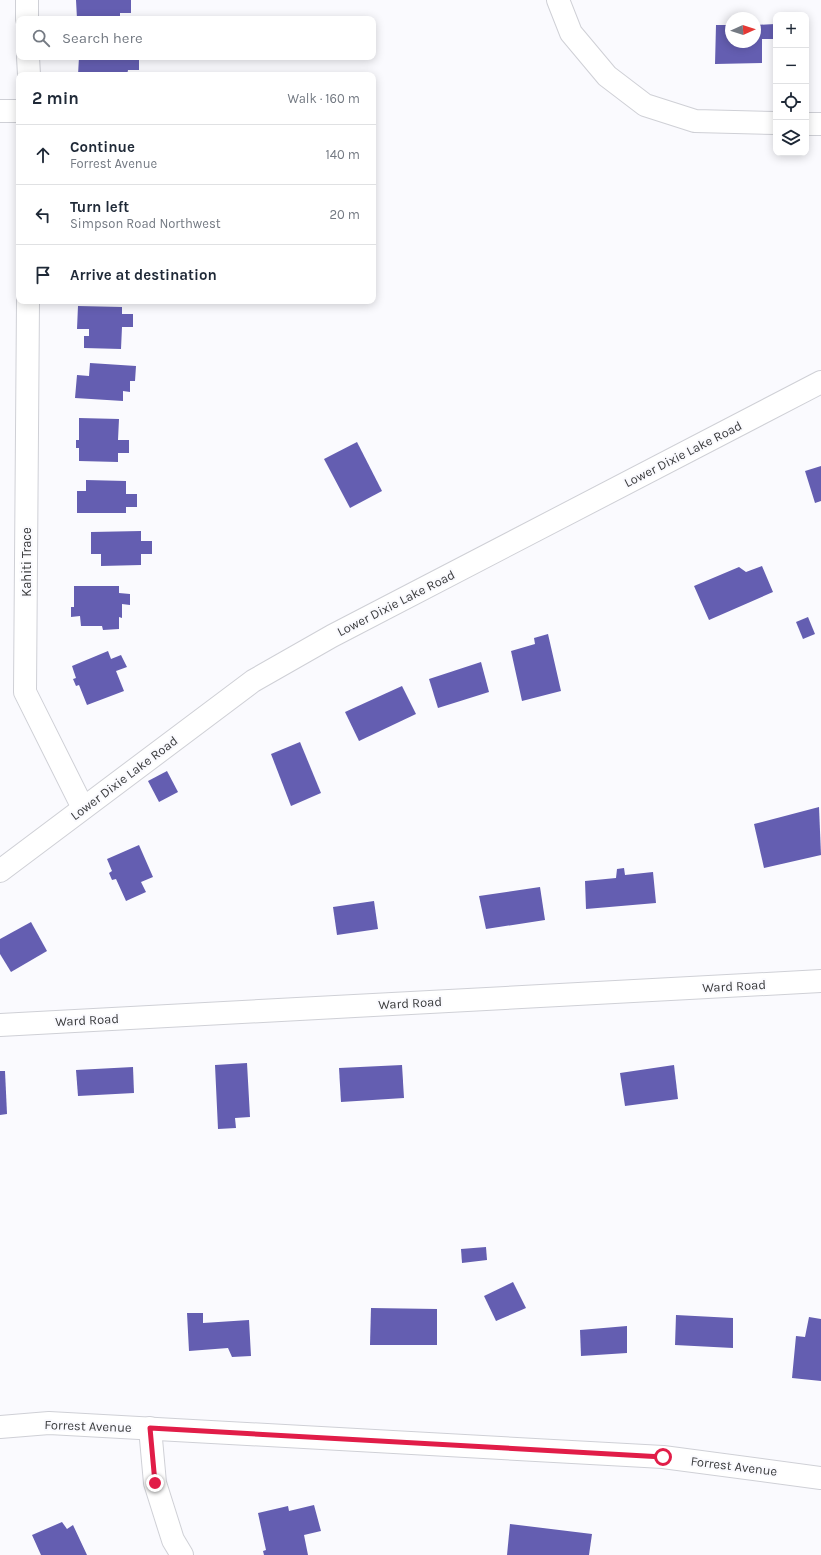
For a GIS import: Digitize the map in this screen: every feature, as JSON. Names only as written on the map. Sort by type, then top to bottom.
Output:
[{"type":"street","points":[[27,0],[28,16]]},
{"type":"street","points":[[558,0],[571,33],[607,76],[646,106],[695,121],[773,123]]},
{"type":"street","points":[[28,60],[28,72]]},
{"type":"street","points":[[0,111],[16,111]]},
{"type":"street","points":[[809,124],[821,124]]},
{"type":"street","name":"Kahiti Trace","points":[[28,304],[25,692],[83,808]]},
{"type":"street","name":"Lower Dixie Lake Road","points":[[0,871],[260,678],[332,636],[821,382]]},
{"type":"street","name":"Ward Road","points":[[0,1025],[821,981]]},
{"type":"street","name":"Forrest Avenue","points":[[0,1427],[48,1423],[663,1457],[821,1478]]},
{"type":"street","points":[[150,1428],[155,1483],[173,1540],[182,1555]]},
{"type":"building","points":[[76,0],[131,0],[131,13],[120,13],[120,16],[77,16]]},
{"type":"building","points":[[773,24],[773,39],[762,39],[762,63],[715,64],[716,25],[725,25],[725,48],[761,48],[761,25]]},
{"type":"building","points":[[79,60],[139,60],[139,70],[128,70],[128,72],[78,72]]},
{"type":"building","points":[[78,306],[122,307],[122,314],[133,314],[133,327],[122,327],[121,349],[84,348],[84,336],[89,336],[89,329],[77,329]]},
{"type":"building","points":[[90,363],[136,366],[135,381],[130,381],[130,392],[123,391],[123,401],[75,398],[77,375],[89,376]]},
{"type":"building","points":[[79,418],[119,419],[118,440],[129,440],[129,453],[118,453],[118,462],[79,461],[79,448],[76,448],[76,440],[79,440]]},
{"type":"building","points":[[357,442],[382,491],[350,508],[324,459]]},
{"type":"building","points":[[821,466],[821,501],[815,503],[805,471]]},
{"type":"building","points":[[86,480],[126,481],[126,494],[137,494],[137,507],[126,507],[126,513],[77,513],[77,491],[86,491]]},
{"type":"building","points":[[141,531],[141,541],[152,541],[152,554],[141,554],[141,565],[101,566],[101,554],[91,554],[91,532]]},
{"type":"building","points":[[762,566],[773,592],[709,620],[694,586],[739,567],[746,572]]},
{"type":"building","points":[[74,586],[119,586],[119,593],[130,594],[130,605],[122,604],[122,618],[119,617],[119,629],[103,630],[102,626],[81,626],[80,616],[71,617],[71,607],[74,607]]},
{"type":"building","points":[[808,617],[815,634],[803,639],[796,622]]},
{"type":"building","points":[[548,634],[561,691],[522,701],[511,651],[535,644],[534,638]]},
{"type":"building","points":[[108,651],[111,659],[121,655],[127,667],[116,671],[124,691],[87,705],[79,685],[76,686],[73,679],[76,678],[72,666]]},
{"type":"building","points":[[481,662],[489,692],[438,708],[429,679]]},
{"type":"building","points":[[402,686],[416,714],[359,741],[345,712]]},
{"type":"building","points":[[300,742],[321,793],[291,806],[271,754]]},
{"type":"building","points":[[167,771],[178,792],[159,802],[148,781]]},
{"type":"building","points":[[819,807],[821,855],[764,868],[754,824]]},
{"type":"building","points":[[139,845],[153,877],[141,882],[146,892],[126,901],[116,879],[112,880],[109,873],[112,871],[107,859]]},
{"type":"building","points":[[624,868],[625,875],[653,872],[656,903],[586,909],[585,881],[616,878],[617,869]]},
{"type":"building","points":[[540,887],[545,920],[486,929],[479,896]]},
{"type":"building","points":[[374,901],[378,929],[337,935],[333,907]]},
{"type":"building","points":[[31,922],[47,951],[11,972],[0,954],[0,939]]},
{"type":"building","points":[[247,1063],[250,1117],[235,1118],[236,1128],[218,1129],[215,1065]]},
{"type":"building","points":[[402,1065],[404,1098],[341,1102],[339,1068]]},
{"type":"building","points":[[674,1065],[678,1099],[625,1106],[620,1073]]},
{"type":"building","points":[[133,1067],[134,1093],[78,1096],[76,1070]]},
{"type":"building","points":[[0,1071],[5,1071],[7,1114],[0,1115]]},
{"type":"building","points":[[486,1247],[487,1260],[462,1263],[461,1249]]},
{"type":"building","points":[[513,1282],[526,1308],[496,1321],[484,1296]]},
{"type":"building","points":[[371,1308],[437,1309],[437,1345],[370,1345]]},
{"type":"building","points":[[187,1313],[203,1313],[203,1323],[249,1320],[251,1356],[232,1357],[228,1348],[189,1351]]},
{"type":"building","points":[[676,1315],[733,1318],[733,1348],[675,1345]]},
{"type":"building","points":[[809,1317],[821,1319],[821,1381],[792,1378],[796,1336],[805,1337]]},
{"type":"building","points":[[627,1326],[627,1353],[581,1356],[580,1330]]},
{"type":"building","points":[[314,1505],[321,1531],[304,1535],[308,1555],[264,1555],[263,1551],[266,1550],[258,1513],[288,1506],[289,1511]]},
{"type":"building","points":[[62,1522],[67,1529],[73,1525],[87,1555],[41,1555],[32,1535]]},
{"type":"building","points":[[510,1524],[592,1534],[589,1555],[507,1555]]},
{"type":"route","points":[[155,1483],[150,1428],[663,1457]]}]
